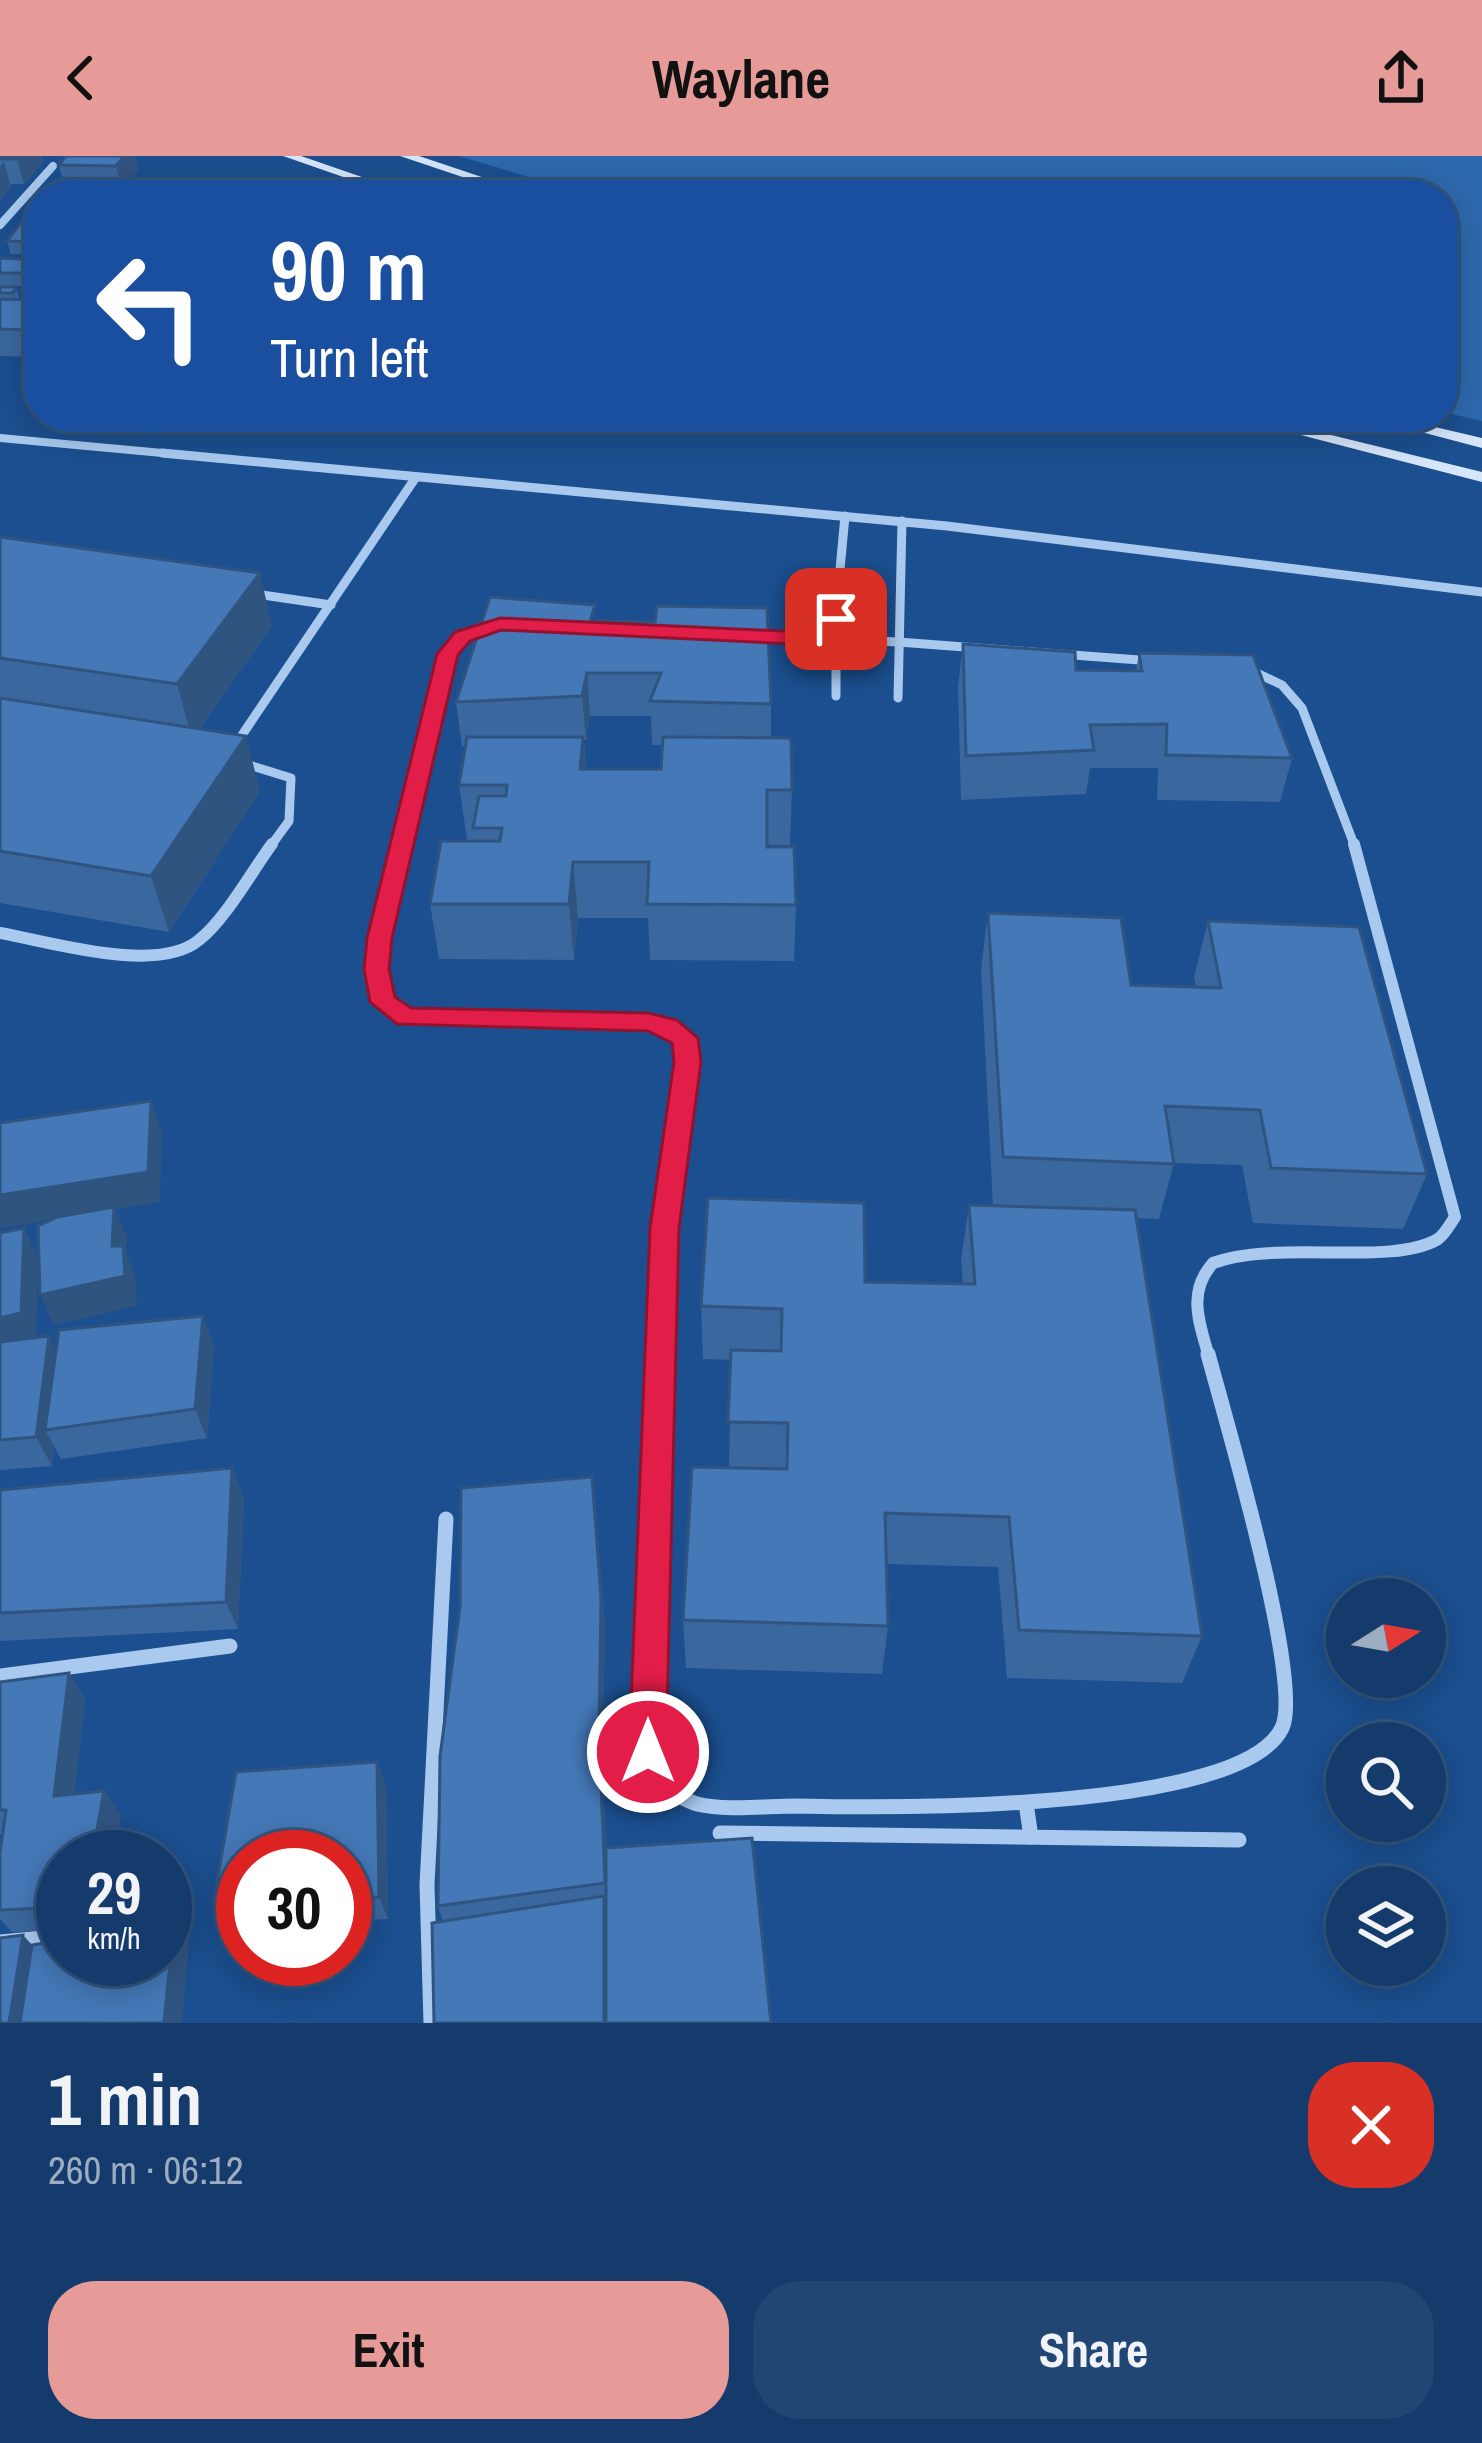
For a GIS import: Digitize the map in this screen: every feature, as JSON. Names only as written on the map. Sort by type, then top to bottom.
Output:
[{"type":"street","points":[[289,156],[362,180]]},
{"type":"street","points":[[406,156],[482,180]]},
{"type":"street","points":[[40,180],[53,166]]},
{"type":"street","points":[[0,225],[24,198]]},
{"type":"street","points":[[1301,432],[1482,476]]},
{"type":"street","points":[[1435,432],[1482,443]]},
{"type":"street","points":[[0,438],[902,521],[1482,592]]},
{"type":"street","points":[[0,933],[130,956],[168,956],[200,940],[289,821],[291,778],[226,758],[416,477]]},
{"type":"street","points":[[836,696],[845,517]]},
{"type":"street","points":[[898,698],[902,521]]},
{"type":"street","points":[[236,591],[331,605]]},
{"type":"street","points":[[500,624],[836,640],[1246,668],[1282,685],[1302,708],[1356,850],[1455,1216],[1439,1238],[1411,1246],[1244,1253],[1211,1264],[1197,1282],[1198,1317],[1284,1660],[1282,1728],[1259,1756],[1214,1773],[1105,1798],[1027,1803],[744,1806],[698,1804],[664,1789],[648,1752],[648,1685],[664,1228],[688,1062],[685,1038],[668,1026],[648,1022],[406,1017],[383,1002],[376,969],[380,938],[448,654],[462,637],[500,624]]},
{"type":"street","points":[[431,2023],[427,1885],[446,1519]]},
{"type":"street","points":[[0,1676],[230,1646]]},
{"type":"street","points":[[1027,1803],[1031,1837]]},
{"type":"street","points":[[720,1833],[1239,1840]]},
{"type":"street","points":[[0,1942],[36,1939]]},
{"type":"shaded area","points":[[459,156],[1482,156],[1482,421],[1458,415],[1458,180],[539,180]]},
{"type":"building","points":[[66,156],[124,156],[116,166],[59,165]]},
{"type":"building","points":[[22,221],[24,221],[24,242],[7,241]]},
{"type":"building","points":[[0,258],[24,259],[24,273],[0,273]]},
{"type":"building","points":[[0,299],[24,300],[24,330],[0,329]]},
{"type":"building","points":[[0,537],[260,573],[177,684],[0,658]]},
{"type":"building","points":[[490,597],[595,605],[590,621],[655,622],[657,606],[767,608],[771,704],[650,701],[661,673],[587,673],[582,696],[456,702]]},
{"type":"building","points":[[963,644],[1075,652],[1076,670],[1142,671],[1139,653],[1253,655],[1292,758],[1166,755],[1167,724],[1090,725],[1094,750],[966,756]]},
{"type":"building","points":[[0,698],[246,736],[151,876],[0,851]]},
{"type":"building","points":[[467,737],[583,737],[580,769],[661,769],[663,737],[791,738],[792,790],[767,790],[767,847],[794,847],[796,905],[647,904],[649,862],[573,862],[569,904],[430,904],[441,841],[500,841],[502,828],[473,828],[479,796],[506,796],[507,785],[459,785]]},
{"type":"building","points":[[988,913],[1121,918],[1131,985],[1221,988],[1208,921],[1359,927],[1427,1174],[1271,1168],[1260,1110],[1165,1106],[1174,1164],[1003,1157]]},
{"type":"building","points":[[151,1101],[148,1172],[0,1195],[0,1123]]},
{"type":"building","points":[[708,1198],[864,1203],[865,1282],[975,1284],[969,1205],[1135,1210],[1202,1636],[1019,1630],[1009,1517],[885,1513],[888,1626],[683,1620],[692,1467],[787,1469],[788,1423],[728,1422],[731,1350],[781,1351],[782,1309],[701,1306]]},
{"type":"building","points":[[114,1207],[112,1246],[123,1246],[125,1276],[40,1295],[38,1226],[57,1217]]},
{"type":"building","points":[[24,1228],[21,1313],[0,1318],[0,1233]]},
{"type":"building","points":[[203,1316],[195,1409],[45,1430],[59,1330]]},
{"type":"building","points":[[49,1336],[36,1437],[0,1440],[0,1342]]},
{"type":"building","points":[[232,1468],[226,1602],[0,1613],[0,1490]]},
{"type":"building","points":[[592,1477],[601,1598],[599,1734],[605,1883],[438,1906],[440,1756],[460,1607],[461,1488]]},
{"type":"building","points":[[69,1673],[54,1796],[104,1791],[97,1830],[36,1830],[36,1908],[0,1910],[6,1810],[0,1810],[0,1682]]},
{"type":"building","points":[[377,1762],[379,1897],[372,1897],[372,1830],[226,1830],[236,1772]]},
{"type":"building","points":[[752,1838],[771,2023],[606,2023],[606,1848]]},
{"type":"building","points":[[604,1896],[604,2023],[434,2023],[432,1923]]},
{"type":"building","points":[[23,1935],[9,2023],[0,2023],[0,1938]]},
{"type":"building","points":[[36,1944],[36,1986],[168,1986],[164,2023],[20,2023],[32,1945]]},
{"type":"route","points":[[648,1752],[664,1228],[688,1062],[685,1038],[668,1026],[648,1022],[406,1017],[383,1002],[376,969],[380,938],[448,654],[462,637],[500,624],[836,640],[836,619]]}]
